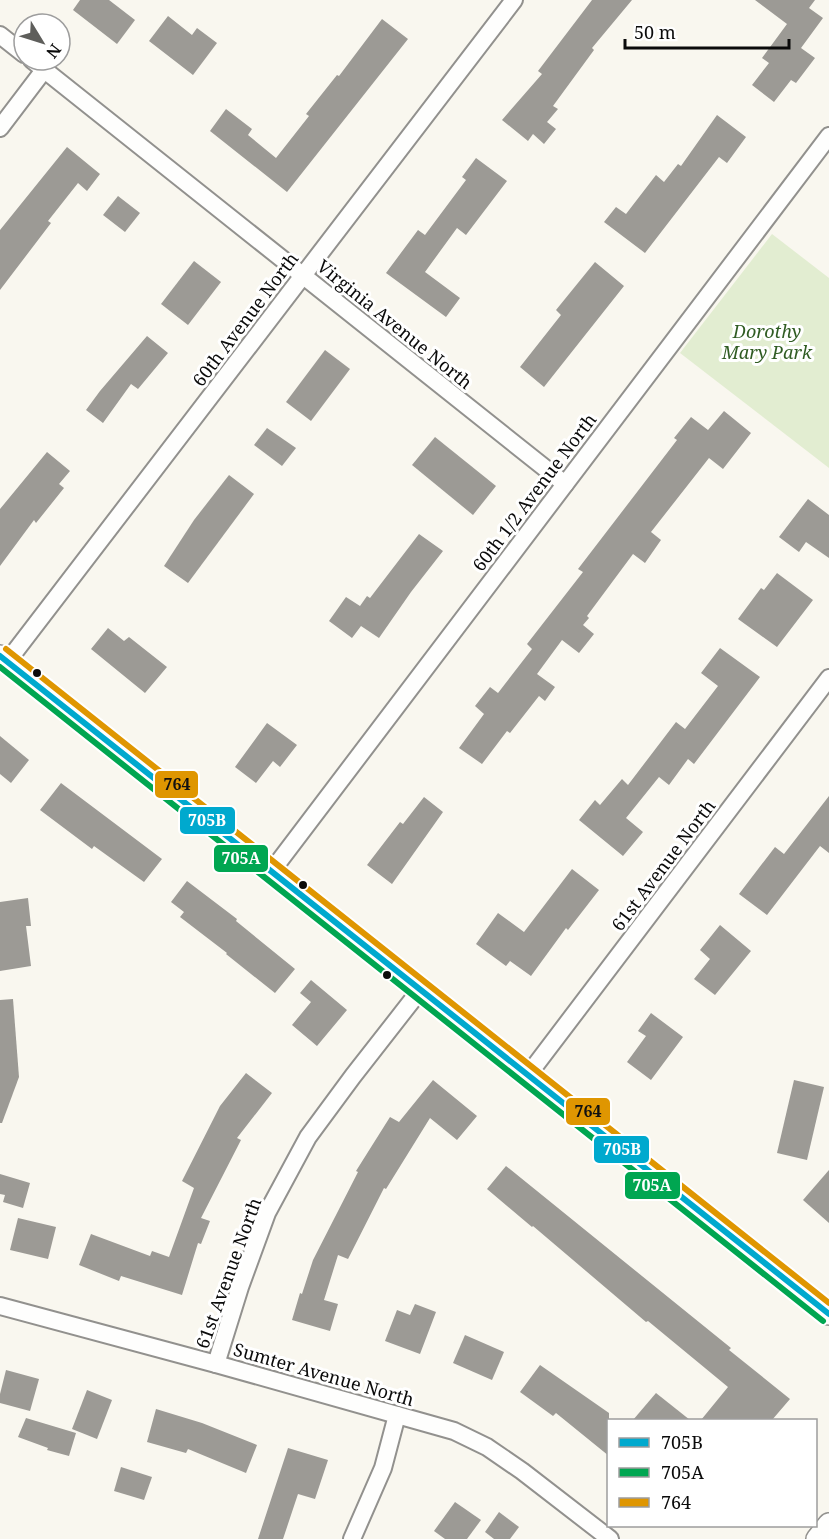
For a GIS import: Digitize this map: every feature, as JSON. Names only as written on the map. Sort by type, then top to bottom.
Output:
[{"type":"street","name":"60th Avenue North","points":[[4,659],[514,0]]},
{"type":"street","points":[[0,35],[12,44]]},
{"type":"street","points":[[0,128],[34,72]]},
{"type":"street","name":"Virginia Avenue North","points":[[47,72],[565,484]]},
{"type":"street","name":"60th 1/2 Avenue North","points":[[271,872],[829,136]]},
{"type":"street","points":[[4,659],[829,1314]]},
{"type":"street","name":"61st Avenue North","points":[[528,1075],[827,685]]},
{"type":"street","name":"61st Avenue North","points":[[216,1364],[240,1287],[267,1213],[308,1137],[421,989]]},
{"type":"street","name":"Sumter Avenue North","points":[[0,1306],[454,1431],[487,1447],[522,1471],[610,1539]]},
{"type":"street","points":[[352,1539],[383,1468],[397,1415]]},
{"type":"street","points":[[817,1539],[829,1524]]},
{"type":"green space","name":"Dorothy Mary Park","points":[[772,234],[829,278],[829,468],[680,353]]},
{"type":"building","points":[[80,0],[109,0],[135,20],[117,44],[73,10]]},
{"type":"building","points":[[592,0],[632,0],[592,48],[594,50],[553,106],[558,109],[547,122],[556,129],[544,144],[533,134],[528,141],[502,120],[542,74],[538,71]]},
{"type":"building","points":[[755,0],[815,0],[809,8],[823,18],[801,48],[815,58],[796,83],[791,80],[774,102],[752,85],[769,63],[762,58],[787,24]]},
{"type":"building","points":[[168,16],[192,35],[197,28],[217,43],[193,75],[149,41]]},
{"type":"building","points":[[382,19],[408,39],[287,192],[210,131],[226,109],[252,129],[248,135],[276,158],[309,116],[306,114],[337,75],[339,76]]},
{"type":"building","points":[[717,115],[746,137],[727,163],[719,157],[645,253],[604,222],[616,207],[626,214],[656,175],[664,182],[678,164],[681,166]]},
{"type":"building","points":[[67,147],[100,174],[87,191],[78,183],[48,221],[51,223],[0,290],[0,230]]},
{"type":"building","points":[[476,158],[507,181],[466,235],[457,228],[425,272],[460,298],[446,317],[386,273],[418,230],[425,235],[466,180],[462,177]]},
{"type":"building","points":[[118,196],[140,213],[125,232],[103,215]]},
{"type":"building","points":[[194,261],[221,282],[188,325],[161,304]]},
{"type":"building","points":[[595,262],[624,286],[544,387],[520,367],[561,315],[556,310]]},
{"type":"building","points":[[147,336],[168,353],[138,389],[131,384],[103,423],[86,410]]},
{"type":"building","points":[[325,350],[350,369],[311,421],[286,402]]},
{"type":"building","points":[[724,411],[751,433],[723,469],[709,458],[651,532],[661,540],[645,563],[633,554],[587,616],[589,618],[583,625],[594,634],[579,653],[562,640],[537,674],[555,687],[545,701],[539,696],[510,733],[507,731],[482,764],[459,748],[484,714],[475,706],[490,687],[498,693],[532,649],[527,644],[583,572],[578,569],[677,440],[674,438],[691,417],[708,430]]},
{"type":"building","points":[[267,428],[296,448],[282,466],[254,445]]},
{"type":"building","points":[[435,437],[496,486],[473,515],[412,465]]},
{"type":"building","points":[[47,452],[70,471],[59,484],[64,488],[36,523],[34,520],[0,566],[0,509]]},
{"type":"building","points":[[229,475],[254,494],[188,583],[164,566],[194,520]]},
{"type":"building","points":[[808,499],[829,515],[829,558],[806,542],[799,552],[779,537]]},
{"type":"building","points":[[419,534],[443,551],[379,638],[361,626],[352,638],[329,621],[346,597],[360,606],[367,596],[370,598]]},
{"type":"building","points":[[777,573],[813,600],[777,647],[738,619],[761,588],[764,590]]},
{"type":"building","points":[[108,628],[124,641],[129,637],[167,667],[145,693],[91,649]]},
{"type":"building","points":[[720,648],[760,677],[694,764],[688,759],[669,785],[659,777],[626,818],[643,832],[623,856],[579,820],[595,800],[600,805],[622,779],[628,785],[676,722],[685,729],[718,686],[701,673]]},
{"type":"building","points":[[267,723],[297,745],[280,767],[273,761],[256,783],[235,767]]},
{"type":"building","points":[[0,736],[29,760],[11,783],[0,774]]},
{"type":"building","points":[[61,783],[162,859],[144,882],[94,846],[92,849],[40,810]]},
{"type":"building","points":[[829,796],[829,853],[820,846],[767,915],[739,894],[775,847],[784,854]]},
{"type":"building","points":[[424,797],[443,812],[392,884],[367,865],[400,822],[403,824]]},
{"type":"building","points":[[572,869],[599,890],[568,930],[566,928],[531,976],[510,961],[506,966],[476,944],[498,913],[524,932]]},
{"type":"building","points":[[187,881],[237,919],[236,921],[295,969],[275,993],[180,917],[184,912],[171,902]]},
{"type":"building","points":[[28,898],[31,926],[26,926],[31,966],[0,971],[0,902]]},
{"type":"building","points":[[720,925],[751,951],[715,995],[694,979],[710,959],[700,950]]},
{"type":"building","points":[[311,980],[347,1010],[317,1046],[292,1025],[311,1002],[300,993]]},
{"type":"building","points":[[13,999],[19,1077],[2,1123],[0,1123],[0,1000]]},
{"type":"building","points":[[651,1013],[683,1037],[651,1080],[627,1062],[646,1036],[638,1031]]},
{"type":"building","points":[[246,1073],[272,1093],[237,1138],[241,1140],[201,1218],[210,1221],[201,1244],[198,1243],[182,1295],[121,1276],[119,1281],[79,1265],[91,1234],[150,1256],[152,1251],[169,1257],[194,1188],[182,1181],[220,1106]]},
{"type":"building","points":[[433,1080],[477,1116],[457,1140],[430,1118],[386,1189],[384,1188],[348,1259],[338,1255],[324,1300],[338,1304],[330,1331],[292,1320],[313,1260],[358,1172],[356,1171],[390,1117],[399,1122]]},
{"type":"building","points":[[794,1080],[824,1087],[807,1160],[777,1153]]},
{"type":"building","points":[[506,1166],[731,1348],[729,1350],[790,1399],[773,1419],[702,1419],[728,1387],[648,1321],[646,1322],[487,1189]]},
{"type":"building","points":[[829,1170],[829,1223],[803,1200]]},
{"type":"building","points":[[0,1174],[30,1183],[23,1208],[3,1202],[5,1195],[0,1194]]},
{"type":"building","points":[[18,1218],[56,1227],[48,1259],[10,1250]]},
{"type":"building","points":[[415,1304],[436,1312],[420,1354],[385,1341],[397,1310],[410,1315]]},
{"type":"building","points":[[465,1335],[504,1352],[492,1380],[453,1363]]},
{"type":"building","points":[[540,1365],[609,1413],[607,1454],[556,1413],[553,1416],[520,1392]]},
{"type":"building","points":[[6,1370],[39,1379],[30,1411],[0,1403]]},
{"type":"building","points":[[87,1390],[112,1400],[97,1439],[72,1429]]},
{"type":"building","points":[[656,1393],[689,1419],[634,1419]]},
{"type":"building","points":[[156,1409],[202,1423],[257,1445],[246,1473],[188,1449],[186,1453],[147,1442]]},
{"type":"building","points":[[26,1418],[76,1433],[69,1456],[47,1450],[48,1448],[18,1437]]},
{"type":"building","points":[[288,1448],[328,1460],[315,1499],[298,1494],[283,1539],[258,1539]]},
{"type":"building","points":[[121,1467],[152,1477],[144,1500],[114,1491]]},
{"type":"building","points":[[455,1502],[481,1520],[467,1539],[445,1539],[434,1531]]},
{"type":"building","points":[[499,1512],[519,1527],[510,1539],[494,1539],[485,1532]]},
{"type":"transit line","name":"764","points":[[6,649],[829,1303]]},
{"type":"transit line","name":"705B","points":[[0,656],[829,1314]]},
{"type":"transit line","name":"705A","points":[[0,667],[823,1321]]}]
